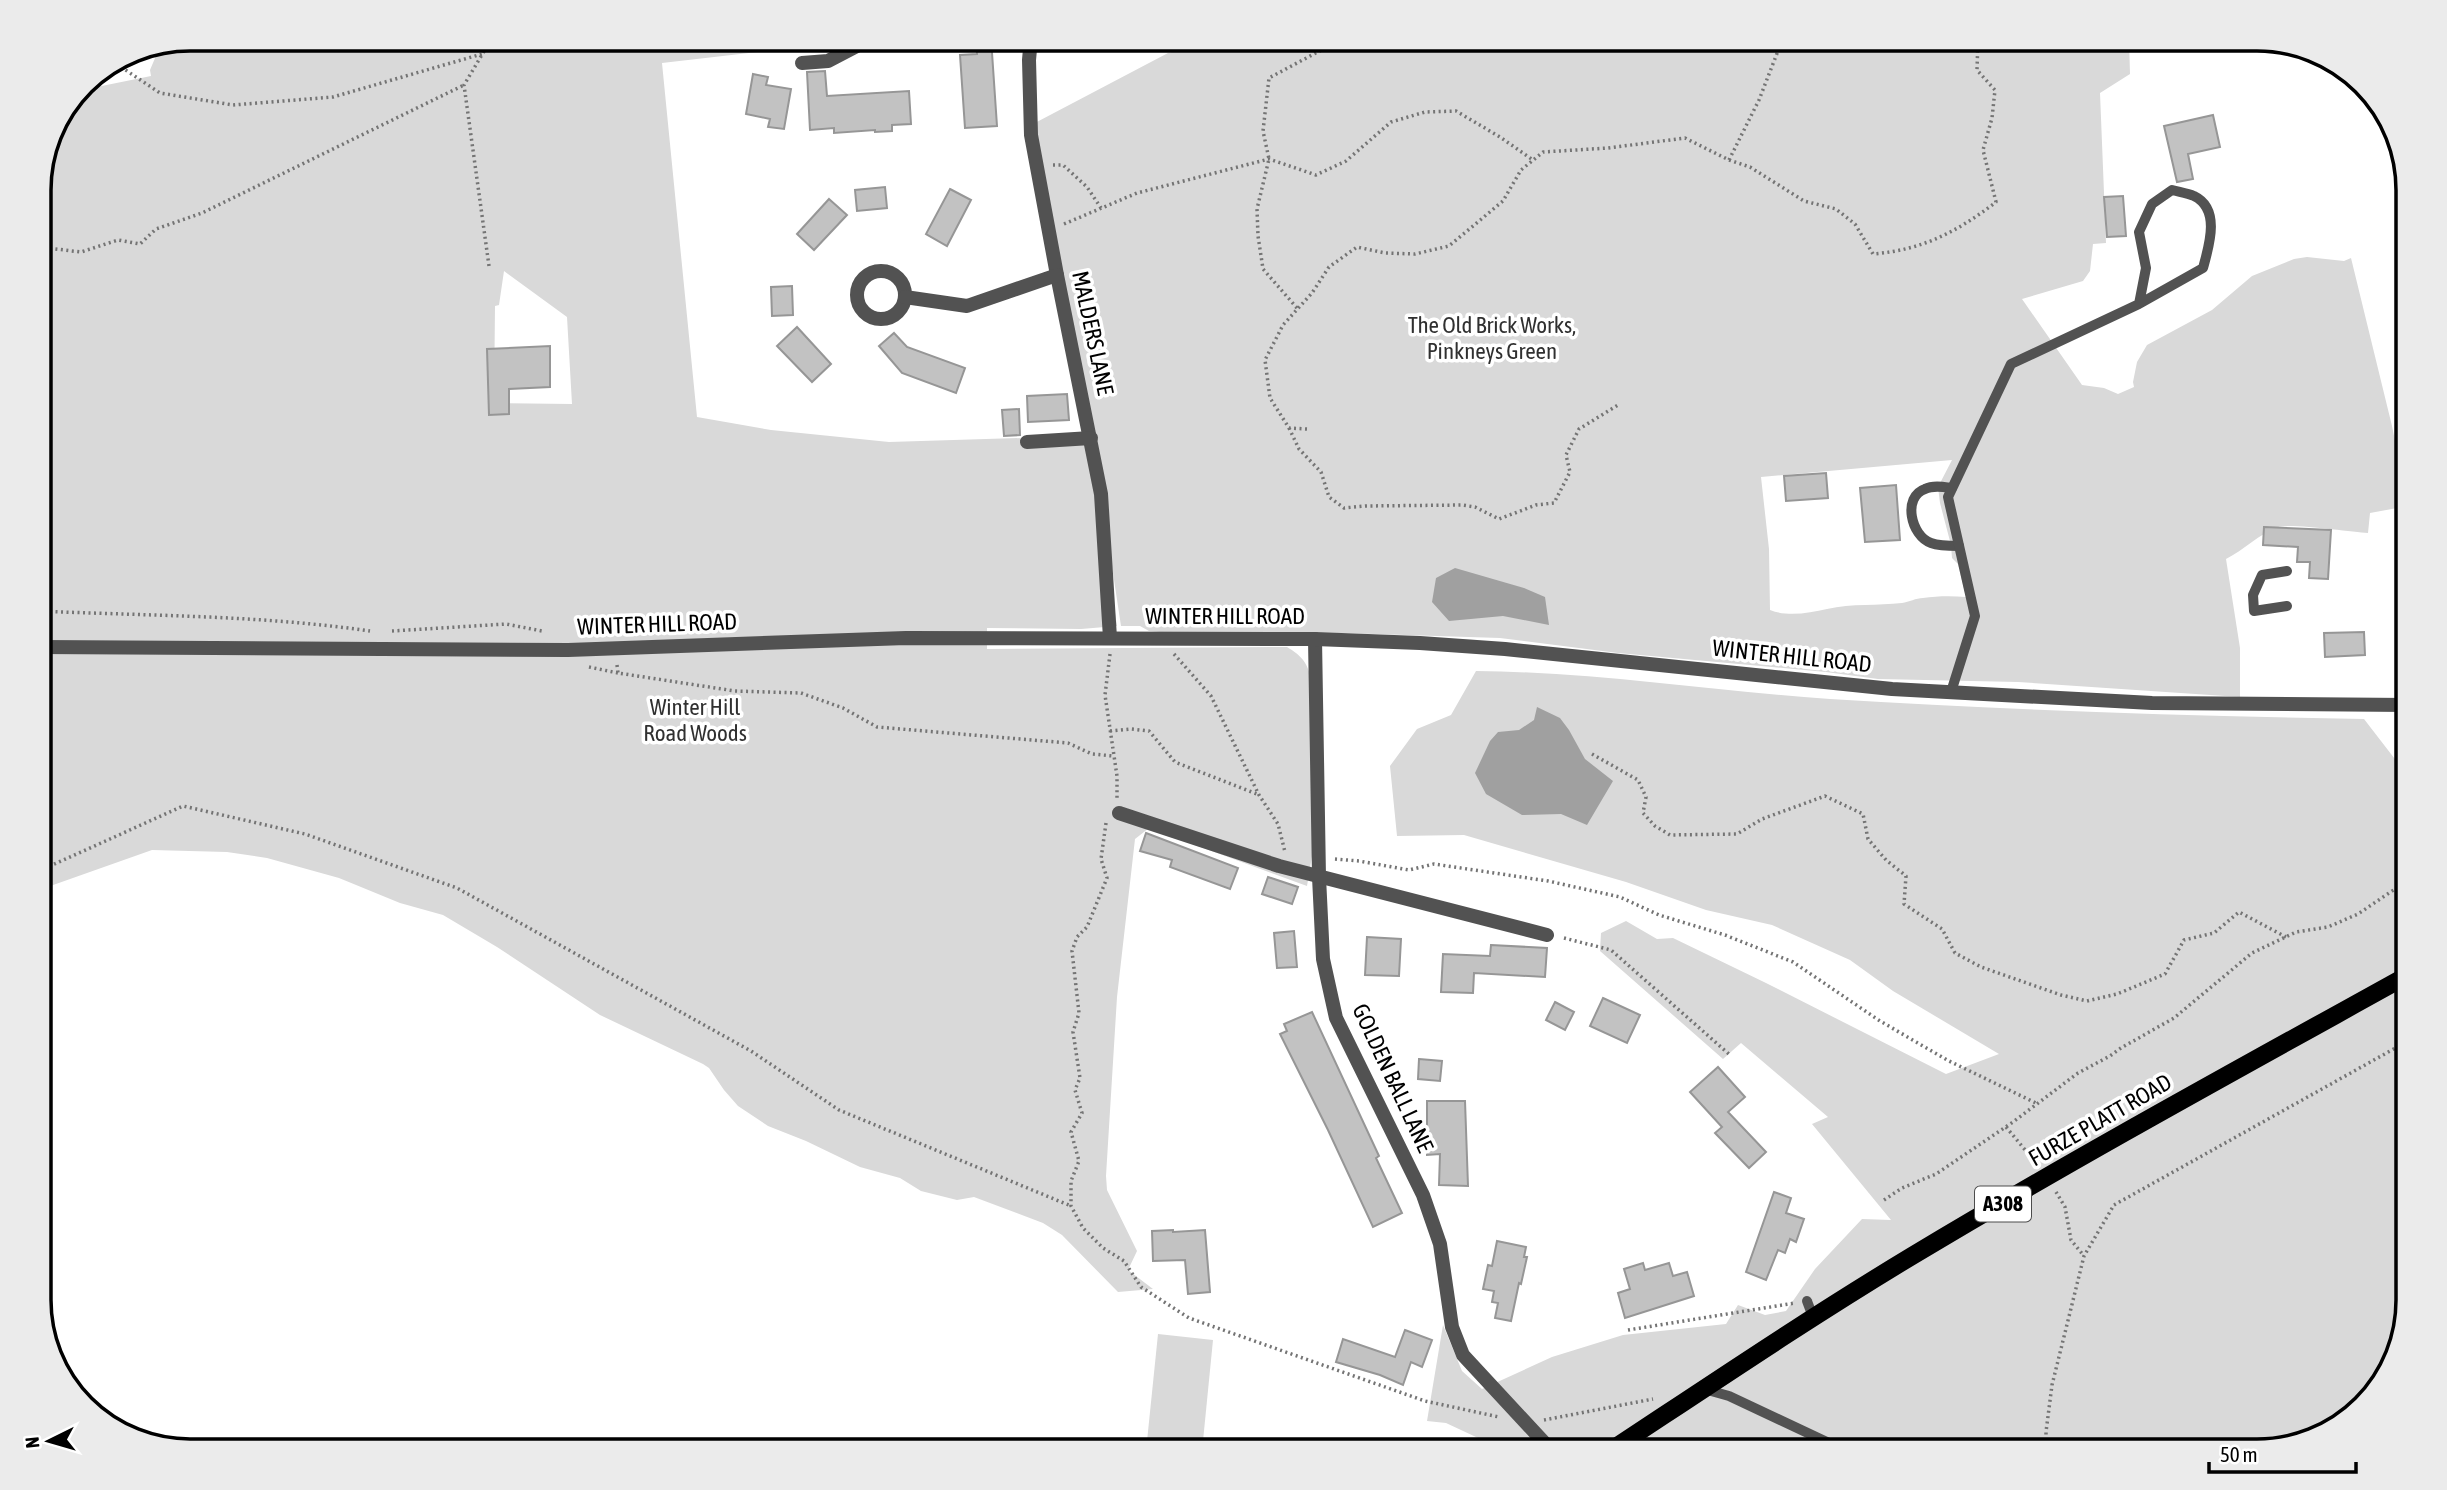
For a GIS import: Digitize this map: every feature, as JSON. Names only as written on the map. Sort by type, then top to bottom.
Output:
[{"type":"main road","name":"FURZE PLATT ROAD","points":[[1628,1439],[1704,1390],[1810,1309],[1913,1255],[2203,1088],[2396,982]]},
{"type":"street","points":[[802,63],[828,61],[847,51]]},
{"type":"street","name":"MALDERS LANE","points":[[1030,51],[1031,135],[1101,494],[1111,638]]},
{"type":"street","points":[[905,297],[967,306],[1057,275]]},
{"type":"street","points":[[1027,442],[1091,438]]},
{"type":"street","name":"WINTER HILL ROAD","points":[[51,647],[543,650],[906,638],[1315,639],[1505,649],[1892,689],[2151,703],[2396,705]]},
{"type":"street","name":"GOLDEN BALL LANE","points":[[1315,639],[1319,877],[1324,959],[1336,1018],[1423,1195],[1440,1244],[1452,1327],[1463,1355],[1541,1439]]},
{"type":"street","points":[[1119,813],[1279,866],[1547,935]]},
{"type":"lane","points":[[1951,692],[1975,616],[1948,497],[2011,364],[2140,304],[2203,268],[2212,234],[2206,206],[2195,196],[2172,190],[2152,204],[2139,232],[2146,268],[2140,304]]},
{"type":"lane","points":[[1952,488],[1924,489],[1917,494],[1911,509],[1919,536],[1932,544],[1959,546]]},
{"type":"lane","points":[[2287,570],[2262,576],[2253,595],[2254,611],[2287,606]]},
{"type":"lane","points":[[1704,1390],[1729,1396],[1820,1439]]},
{"type":"path","points":[[51,249],[81,253],[118,240],[140,244],[156,229],[202,213],[464,85],[484,51]]},
{"type":"path","points":[[1298,309],[1263,269],[1257,209],[1269,159],[1263,131],[1269,78],[1320,51]]},
{"type":"path","points":[[1729,160],[1779,51]]},
{"type":"path","points":[[1618,405],[1579,429],[1566,455],[1570,472],[1554,503],[1536,505],[1499,519],[1475,507],[1462,505],[1344,508],[1329,497],[1321,472],[1299,449],[1270,398],[1265,360],[1283,325],[1312,293],[1329,267],[1357,247],[1385,253],[1415,254],[1449,246],[1503,201],[1521,170],[1543,152],[1608,148],[1685,138],[1729,160],[1750,167],[1804,201],[1836,209],[1855,224],[1873,254],[1920,247],[1968,223],[1996,202],[1983,150],[1992,118],[1995,90],[1977,71],[1978,51]]},
{"type":"path","points":[[122,68],[160,93],[233,105],[333,97],[482,54]]},
{"type":"path","points":[[464,85],[489,266]]},
{"type":"path","points":[[1048,230],[1137,193],[1269,159],[1316,175],[1346,160],[1391,122],[1425,112],[1456,111],[1533,160]]},
{"type":"path","points":[[1037,165],[1063,165],[1087,187],[1101,208]]},
{"type":"path","points":[[1289,428],[1307,429]]},
{"type":"path","points":[[51,611],[312,623],[376,632]]},
{"type":"path","points":[[389,631],[506,624],[542,631],[543,650]]},
{"type":"path","points":[[1111,638],[1105,695],[1117,776],[1119,813],[1117,819],[1106,822],[1101,859],[1107,877],[1087,927],[1077,937],[1072,951],[1079,1013],[1073,1032],[1080,1078],[1075,1090],[1082,1113],[1072,1132],[1079,1161],[1071,1181],[1071,1206],[1083,1228],[1102,1248],[1124,1261],[1142,1287],[1189,1318],[1425,1401],[1527,1423],[1665,1397]]},
{"type":"path","points":[[1171,638],[1174,656],[1211,696],[1259,794],[1278,824],[1286,853],[1279,866]]},
{"type":"path","points":[[617,648],[618,673]]},
{"type":"path","points":[[581,665],[736,691],[801,693],[843,708],[877,727],[1068,743],[1092,754],[1113,756]]},
{"type":"path","points":[[1110,731],[1149,731],[1175,762],[1259,794]]},
{"type":"path","points":[[1592,754],[1638,780],[1646,797],[1643,813],[1655,826],[1670,835],[1737,834],[1762,819],[1825,796],[1863,814],[1868,839],[1886,860],[1906,876],[1904,904],[1942,929],[1955,953],[1981,967],[2087,1002],[2117,994],[2165,974],[2184,940],[2214,933],[2239,912],[2286,937]]},
{"type":"path","points":[[51,866],[183,806],[305,834],[457,888],[751,1051],[839,1110],[1071,1206]]},
{"type":"path","points":[[1319,858],[1359,861],[1409,870],[1434,864],[1548,881],[1620,897],[1659,915],[1725,935],[1793,962],[1914,1041],[2038,1104]]},
{"type":"path","points":[[1884,1200],[1902,1188],[1937,1174],[2078,1073],[2174,1017],[2252,953],[2296,932],[2328,927],[2358,914],[2396,889]]},
{"type":"path","points":[[1547,935],[1611,950],[1730,1055]]},
{"type":"path","points":[[2046,1439],[2052,1385],[2084,1256],[2114,1205],[2396,1048]]},
{"type":"path","points":[[1628,1330],[1810,1309]]},
{"type":"green space","name":"Winter Hill Road Woods","points":[[181,51],[766,51],[662,63],[697,417],[771,430],[889,442],[1088,436],[1117,626],[1081,629],[987,628],[987,649],[1287,647],[1304,660],[1311,680],[1312,856],[1307,886],[1149,828],[1135,839],[1117,997],[1106,1176],[1107,1190],[1137,1251],[1128,1270],[1153,1289],[1118,1292],[1062,1235],[1043,1223],[974,1197],[957,1200],[921,1191],[900,1178],[860,1167],[768,1126],[738,1106],[703,1064],[600,1015],[443,915],[400,903],[339,878],[267,858],[227,852],[152,850],[51,886],[52,171],[61,136],[74,112],[91,91],[95,87],[151,76],[150,70],[157,54]],"holes":[[[504,271],[567,317],[572,404],[494,403],[495,306],[499,305]]]},
{"type":"green space","name":"The Old Brick Works, Pinkneys Green","points":[[1176,51],[2129,51],[2130,74],[2100,93],[2106,243],[2093,244],[2090,271],[2083,281],[2022,299],[2082,385],[2104,388],[2118,394],[2134,387],[2137,362],[2147,345],[2212,310],[2252,276],[2294,259],[2307,257],[2344,261],[2351,258],[2396,446],[2396,508],[2370,513],[2368,533],[2278,527],[2226,559],[2240,648],[2240,697],[2018,682],[1878,679],[1618,653],[1500,638],[1342,633],[1160,632],[1149,631],[1140,626],[1121,626],[1092,434],[1033,124]],"holes":[[[1952,460],[1938,487],[1952,558],[1958,564],[1966,597],[1928,597],[1902,603],[1846,606],[1798,614],[1770,610],[1769,549],[1761,477]]]},
{"type":"green space","points":[[1476,671],[1609,678],[1786,696],[1897,703],[2097,712],[2364,719],[2396,760],[2396,1300],[2392,1336],[2386,1354],[2368,1385],[2342,1411],[2311,1429],[2293,1435],[2257,1439],[1480,1439],[1446,1423],[1427,1421],[1443,1325],[1462,1371],[1482,1389],[1552,1357],[1623,1335],[1726,1324],[1738,1305],[1765,1315],[1786,1311],[1815,1269],[1862,1219],[1891,1220],[1812,1124],[1828,1117],[1741,1043],[1723,1059],[1600,951],[1601,933],[1626,921],[1657,939],[1673,938],[1946,1074],[1999,1054],[1893,991],[1850,960],[1772,925],[1706,910],[1626,882],[1464,835],[1397,836],[1390,766],[1417,729],[1451,715]]},
{"type":"green space","points":[[1158,1334],[1213,1340],[1203,1439],[1147,1439]]},
{"type":"shaded area","points":[[1455,568],[1524,588],[1545,597],[1549,625],[1503,616],[1449,621],[1432,602],[1436,578]]},
{"type":"shaded area","points":[[1537,707],[1560,718],[1585,759],[1613,781],[1587,825],[1561,814],[1522,815],[1486,794],[1475,773],[1490,741],[1498,732],[1519,730],[1534,720]]},
{"type":"building","points":[[977,51],[992,51],[997,126],[965,128],[960,55],[977,54]]},
{"type":"building","points":[[825,71],[827,96],[909,91],[911,124],[892,125],[892,131],[834,133],[834,128],[810,130],[807,72]]},
{"type":"building","points":[[753,74],[768,77],[766,85],[791,89],[784,129],[768,127],[770,119],[746,114]]},
{"type":"building","points":[[2213,115],[2220,147],[2188,154],[2193,179],[2177,182],[2164,126]]},
{"type":"building","points":[[885,187],[887,208],[857,211],[855,190]]},
{"type":"building","points":[[950,189],[971,200],[947,246],[926,234]]},
{"type":"building","points":[[2123,196],[2126,236],[2107,237],[2104,197]]},
{"type":"building","points":[[829,199],[847,215],[814,250],[797,234]]},
{"type":"building","points":[[792,286],[793,315],[772,316],[771,287]]},
{"type":"building","points":[[797,327],[831,364],[812,382],[777,346]]},
{"type":"building","points":[[894,333],[907,347],[965,368],[956,393],[902,373],[879,346]]},
{"type":"building","points":[[550,346],[550,387],[509,389],[509,414],[489,415],[487,349]]},
{"type":"building","points":[[1067,394],[1069,420],[1028,422],[1027,396]]},
{"type":"building","points":[[1019,409],[1020,435],[1004,436],[1002,410]]},
{"type":"building","points":[[1826,473],[1828,498],[1786,501],[1784,476]]},
{"type":"building","points":[[1896,485],[1900,540],[1865,542],[1860,488]]},
{"type":"building","points":[[2264,527],[2331,530],[2328,579],[2309,578],[2310,562],[2297,562],[2298,547],[2263,545]]},
{"type":"building","points":[[2364,632],[2365,655],[2325,657],[2324,633]]},
{"type":"building","points":[[1146,833],[1238,868],[1230,889],[1170,867],[1172,860],[1140,851]]},
{"type":"building","points":[[1268,877],[1298,887],[1292,904],[1262,894]]},
{"type":"building","points":[[1294,931],[1297,967],[1277,968],[1274,933]]},
{"type":"building","points":[[1367,937],[1401,939],[1399,976],[1365,975]]},
{"type":"building","points":[[1491,945],[1547,948],[1545,977],[1474,973],[1473,993],[1441,992],[1443,954],[1490,956]]},
{"type":"building","points":[[1603,998],[1640,1015],[1627,1043],[1590,1026]]},
{"type":"building","points":[[1555,1002],[1574,1012],[1565,1030],[1546,1020]]},
{"type":"building","points":[[1312,1012],[1379,1156],[1376,1158],[1402,1213],[1373,1227],[1280,1034],[1287,1031],[1284,1024]]},
{"type":"building","points":[[1419,1059],[1442,1061],[1440,1081],[1418,1079]]},
{"type":"building","points":[[1718,1067],[1745,1097],[1728,1112],[1766,1152],[1749,1168],[1715,1133],[1722,1127],[1690,1092]]},
{"type":"building","points":[[1427,1101],[1465,1101],[1468,1186],[1439,1185],[1440,1154],[1427,1155]]},
{"type":"building","points":[[1774,1192],[1791,1198],[1786,1213],[1804,1219],[1796,1242],[1790,1239],[1785,1253],[1778,1250],[1766,1280],[1746,1272]]},
{"type":"building","points":[[1205,1230],[1210,1292],[1188,1294],[1185,1260],[1153,1261],[1152,1231]]},
{"type":"building","points":[[1497,1241],[1526,1247],[1524,1257],[1527,1257],[1511,1321],[1495,1318],[1498,1303],[1492,1302],[1494,1291],[1483,1289],[1488,1265],[1492,1266]]},
{"type":"building","points":[[1643,1263],[1645,1270],[1669,1263],[1673,1276],[1687,1272],[1694,1296],[1625,1318],[1618,1293],[1630,1289],[1624,1269]]},
{"type":"building","points":[[1405,1330],[1432,1340],[1422,1367],[1411,1362],[1403,1385],[1336,1362],[1343,1339],[1395,1357]]}]
